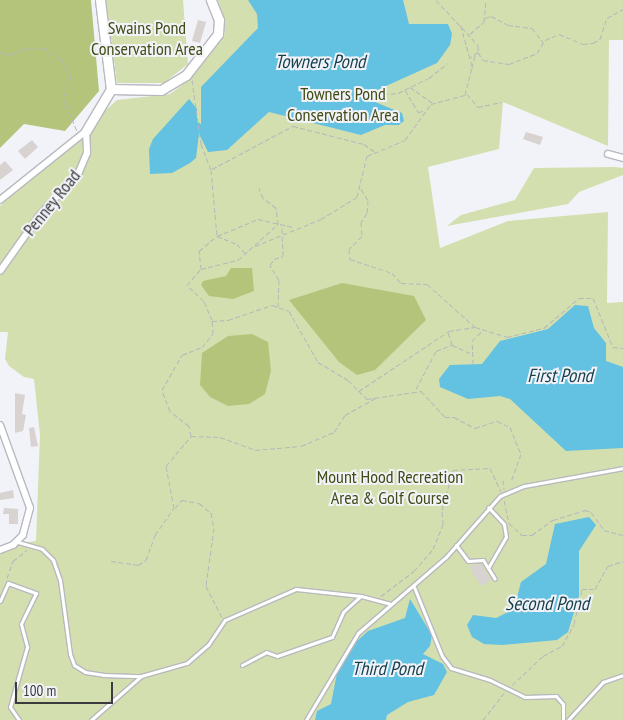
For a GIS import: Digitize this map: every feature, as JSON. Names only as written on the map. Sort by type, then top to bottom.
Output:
[{"type":"street","points":[[0,200],[84,133],[111,89],[100,0]]},
{"type":"street","points":[[111,89],[161,90],[186,75],[218,34],[219,20],[211,0]]},
{"type":"street","name":"Penney Road","points":[[0,271],[39,216],[79,172],[87,153],[84,133]]},
{"type":"street","points":[[608,154],[623,158]]},
{"type":"street","points":[[0,425],[4,452],[29,503],[27,526],[17,542],[0,550]]},
{"type":"lane","points":[[306,720],[358,633],[414,586],[456,545],[488,507],[502,495],[524,486],[623,468]]},
{"type":"lane","points":[[488,507],[504,524],[506,537],[488,568]]},
{"type":"lane","points":[[17,542],[42,549],[53,560],[60,580],[65,629],[74,665],[103,675],[141,676],[187,663],[208,645],[224,621],[296,589],[361,596],[392,604]]},
{"type":"lane","points":[[456,545],[466,560],[483,559],[495,579]]},
{"type":"lane","points":[[0,601],[7,584],[27,587],[36,593],[21,624],[28,645],[10,707],[19,720]]},
{"type":"lane","points":[[414,586],[445,662],[454,670],[490,680],[530,698],[556,696],[563,704],[563,720]]},
{"type":"lane","points":[[242,665],[266,652],[277,656],[332,637],[343,612],[361,596]]},
{"type":"lane","points":[[568,720],[603,682],[623,675]]},
{"type":"lane","points":[[91,720],[141,676]]},
{"type":"path","points":[[436,0],[469,33],[478,45],[478,52],[483,60],[509,64],[537,53],[544,43],[559,34],[583,44],[593,43],[603,34],[607,18],[623,9]]},
{"type":"path","points":[[485,18],[486,0]]},
{"type":"path","points":[[464,33],[469,33],[485,18],[490,16],[508,25],[532,28],[544,43]]},
{"type":"path","points":[[460,23],[471,57],[472,69]]},
{"type":"path","points":[[0,52],[10,55],[22,49],[44,48],[62,60],[71,77],[63,98],[84,133]]},
{"type":"path","points":[[471,57],[478,52]]},
{"type":"path","points":[[466,93],[474,55]]},
{"type":"path","points":[[376,95],[405,89],[448,63]]},
{"type":"path","points":[[196,84],[200,134],[211,170],[217,236]]},
{"type":"path","points":[[409,87],[433,103]]},
{"type":"path","points":[[405,89],[418,112],[426,110]]},
{"type":"path","points":[[466,93],[478,107],[501,102]]},
{"type":"path","points":[[255,246],[281,236],[294,227],[335,212],[357,197],[368,156],[405,140],[433,103],[466,93]]},
{"type":"path","points":[[211,170],[293,126],[364,144],[375,152]]},
{"type":"path","points":[[259,188],[263,198],[276,208],[278,224]]},
{"type":"path","points":[[360,188],[368,200],[367,213],[361,222],[362,236],[349,249],[350,259],[392,273],[401,283],[427,284],[475,328]]},
{"type":"path","points":[[201,269],[200,251],[217,236],[258,219],[294,227]]},
{"type":"path","points":[[191,436],[189,426],[170,411],[162,390],[182,354],[202,347],[213,334],[212,321],[204,301],[187,285],[201,269],[246,254],[278,224]]},
{"type":"path","points":[[278,308],[279,280],[270,265],[274,259],[283,256],[282,225]]},
{"type":"path","points":[[217,236],[237,244],[246,254]]},
{"type":"path","points":[[359,392],[448,332],[475,328],[507,337],[544,328],[579,298],[593,298],[612,347],[623,348]]},
{"type":"path","points":[[212,321],[228,320],[272,305],[288,312],[318,362],[348,380],[368,399],[416,390]]},
{"type":"path","points":[[473,364],[472,342],[483,330]]},
{"type":"path","points":[[448,332],[452,344],[473,354]]},
{"type":"path","points":[[416,390],[436,352],[452,344]]},
{"type":"path","points":[[416,390],[445,417],[454,416],[475,428],[497,422],[510,427],[521,454],[511,481]]},
{"type":"path","points":[[191,436],[220,437],[255,450],[301,446],[334,432],[345,415],[376,398]]},
{"type":"path","points":[[174,508],[166,466],[191,436]]},
{"type":"path","points":[[373,598],[414,571],[433,548],[443,524],[442,510],[453,470],[490,468],[502,495],[510,523],[522,535],[532,535],[553,520],[585,510],[593,513],[604,530],[623,535]]},
{"type":"path","points":[[503,480],[505,490]]},
{"type":"path","points":[[111,562],[138,565],[146,560],[155,535],[174,508],[182,500],[199,503],[211,513],[214,528],[206,586],[224,621]]},
{"type":"path","points":[[7,584],[13,561],[34,546]]},
{"type":"path","points":[[483,720],[508,689],[543,656],[562,646],[574,624],[582,589],[595,589],[608,566],[623,561]]},
{"type":"green space","name":"Swains Pond Conservation Area","points":[[0,0],[91,0],[99,91],[65,131],[24,124],[0,148]]},
{"type":"green space","name":"Swains Pond Conservation Area","points":[[106,0],[183,0],[188,64],[164,83],[117,83]]},
{"type":"green space","name":"Mount Hood Recreation Area & Golf Course","points":[[218,0],[623,0],[623,40],[609,40],[608,146],[503,102],[499,149],[428,167],[440,248],[508,221],[608,212],[607,303],[623,302],[623,720],[0,720],[0,546],[36,541],[40,435],[34,379],[24,377],[9,366],[5,359],[8,332],[0,332],[0,206],[117,100],[170,94],[189,80],[224,37],[225,21]]},
{"type":"green space","points":[[615,167],[623,168],[623,175],[579,192],[568,204],[447,226],[461,215],[515,200],[534,168]]},
{"type":"green space","points":[[231,268],[252,268],[254,291],[233,299],[209,296],[201,285],[203,281],[226,276]]},
{"type":"green space","points":[[342,283],[414,296],[426,320],[375,370],[357,375],[339,362],[289,300]]},
{"type":"green space","points":[[252,334],[268,342],[271,371],[265,394],[249,404],[228,406],[210,397],[200,385],[202,353],[228,336]]},
{"type":"water","name":"Towners Pond","points":[[248,0],[403,0],[409,24],[448,24],[452,34],[450,45],[437,63],[375,91],[375,102],[402,113],[404,121],[399,125],[385,125],[361,135],[269,112],[227,150],[208,152],[199,134],[196,158],[190,163],[172,173],[150,174],[149,149],[153,139],[189,99],[197,109],[197,122],[201,124],[201,87],[258,28],[257,14]]},
{"type":"water","name":"First Pond","points":[[575,305],[588,306],[594,328],[606,343],[606,361],[623,367],[623,448],[566,451],[510,399],[500,396],[468,399],[440,387],[439,379],[450,365],[482,364],[500,341],[548,329]]},
{"type":"water","name":"Second Pond","points":[[589,517],[596,525],[579,551],[579,596],[568,632],[557,640],[502,645],[484,644],[472,637],[467,625],[473,615],[496,618],[514,609],[521,582],[546,564],[555,524]]},
{"type":"water","name":"Third Pond","points":[[410,599],[432,635],[430,646],[423,654],[443,664],[447,672],[434,695],[408,702],[387,715],[386,720],[315,720],[317,711],[331,704],[337,673],[356,642],[368,631],[405,618]]},
{"type":"building","points":[[198,20],[206,22],[200,43],[192,41]]},
{"type":"building","points":[[526,132],[543,137],[540,145],[523,139]]},
{"type":"building","points":[[32,140],[38,147],[25,159],[18,151]]},
{"type":"building","points":[[5,161],[13,170],[0,180],[0,165]]},
{"type":"building","points":[[15,393],[25,395],[22,414],[26,415],[23,431],[15,433]]},
{"type":"building","points":[[34,427],[38,446],[31,447],[29,428]]},
{"type":"building","points":[[13,490],[14,498],[0,500],[0,493]]},
{"type":"building","points":[[4,508],[18,509],[18,524],[9,524],[9,514],[3,514]]},
{"type":"building","points":[[481,564],[491,580],[481,586],[469,566]]},
{"type":"park label","name":"Towners Pond Conservation Area","points":[[343,105]]}]
